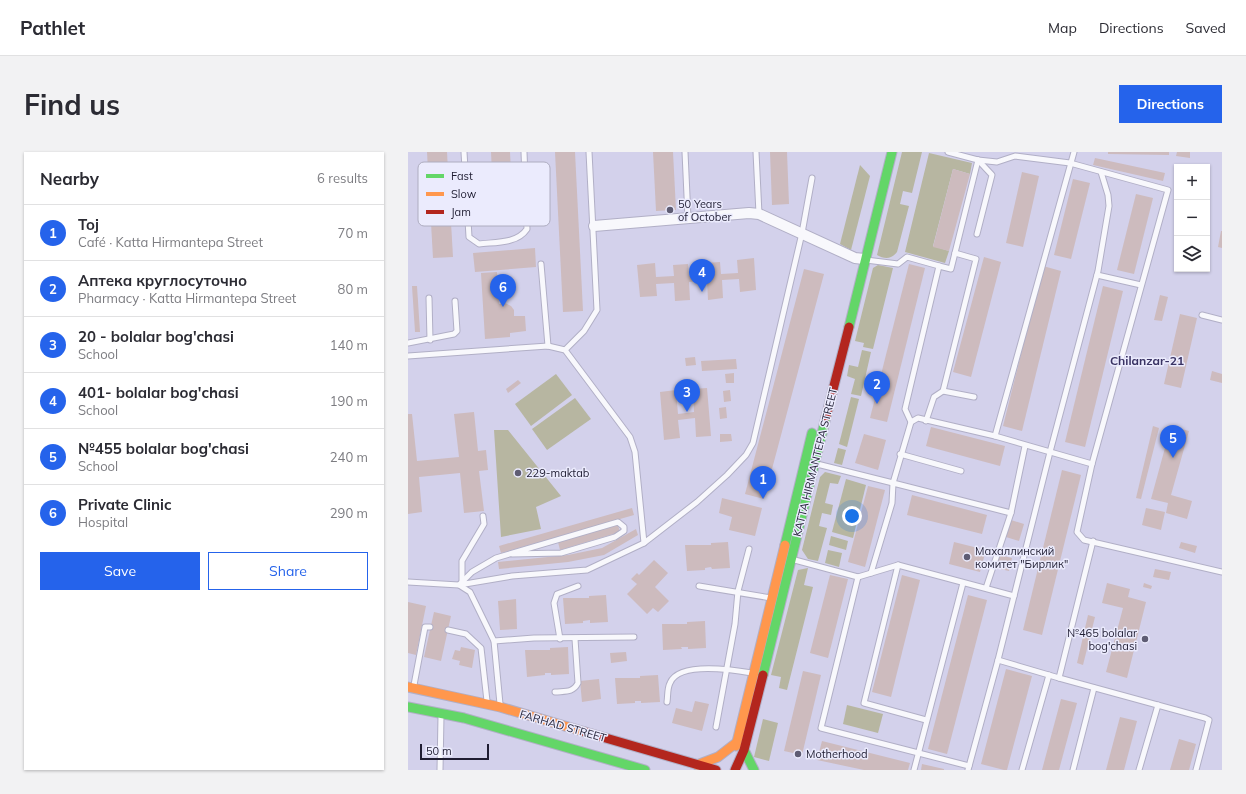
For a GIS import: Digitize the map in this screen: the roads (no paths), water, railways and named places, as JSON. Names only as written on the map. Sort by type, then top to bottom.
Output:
[{"type":"main road","points":[[865,220],[883,152]]},
{"type":"main road","name":"KATTA HIRMАNTEPA STREET","points":[[734,770],[744,750],[791,559],[814,464],[858,258],[892,152]]},
{"type":"main road","name":"KATTA HIRMАNTEPA STREET","points":[[734,770],[736,743],[752,673],[814,423]]},
{"type":"main road","name":"FARHAD STREET","points":[[411,687],[500,707],[716,770]]},
{"type":"main road","name":"FARHAD STREET","points":[[408,707],[442,713],[645,770]]},
{"type":"main road","points":[[697,765],[709,762],[721,756],[736,743]]},
{"type":"main road","points":[[744,750],[754,770]]},
{"type":"street","points":[[594,226],[749,213],[759,214],[858,258]]},
{"type":"lane","points":[[464,152],[465,162]]},
{"type":"lane","points":[[524,152],[524,162]]},
{"type":"lane","points":[[564,350],[584,332],[597,310],[594,226],[589,152]]},
{"type":"lane","points":[[685,152],[688,218]]},
{"type":"lane","points":[[756,152],[759,214]]},
{"type":"lane","points":[[948,152],[978,160],[997,162],[1015,156],[1070,163],[1168,190],[1092,464],[1077,532],[1084,540],[1222,572]]},
{"type":"lane","points":[[995,436],[1074,152]]},
{"type":"lane","points":[[858,258],[898,264],[907,257],[951,269],[978,160]]},
{"type":"lane","points":[[977,234],[992,175],[978,160]]},
{"type":"lane","points":[[858,577],[821,728],[918,753],[968,768],[998,660],[1050,452],[1097,275],[1109,206],[1108,195],[1101,172]]},
{"type":"lane","points":[[408,582],[460,584],[512,576],[587,570],[644,543],[697,502],[746,455],[753,443],[802,233],[812,178]]},
{"type":"lane","points":[[468,226],[469,237],[479,244],[517,239],[522,235],[527,226]]},
{"type":"lane","points":[[926,421],[934,397],[943,391],[976,259],[955,253]]},
{"type":"lane","points":[[541,264],[548,346]]},
{"type":"lane","points":[[911,422],[905,409],[939,266]]},
{"type":"lane","points":[[1097,275],[1141,285]]},
{"type":"lane","points":[[429,298],[430,340]]},
{"type":"lane","points":[[408,343],[430,340],[454,334],[457,331],[455,301]]},
{"type":"lane","points":[[1202,316],[1222,320]]},
{"type":"lane","points":[[408,356],[548,346],[564,350],[630,437],[635,452],[644,543]]},
{"type":"lane","points":[[943,391],[974,397]]},
{"type":"lane","points":[[872,573],[892,503],[892,483],[900,454],[911,422],[918,418],[995,436],[1024,446],[1092,464]]},
{"type":"lane","points":[[986,588],[1011,513],[1024,446]]},
{"type":"lane","points":[[900,454],[961,470]]},
{"type":"lane","points":[[805,461],[1011,513]]},
{"type":"lane","points":[[460,584],[462,561],[484,524],[483,516]]},
{"type":"lane","points":[[460,584],[472,572],[496,558],[618,522],[624,527],[624,531],[615,537],[561,553],[512,554]]},
{"type":"lane","points":[[1059,678],[1093,542]]},
{"type":"lane","points":[[716,727],[735,624],[738,591],[749,549]]},
{"type":"lane","points":[[791,559],[858,577],[898,565],[1014,596]]},
{"type":"lane","points":[[898,565],[864,703],[926,720]]},
{"type":"lane","points":[[914,770],[963,583]]},
{"type":"lane","points":[[460,584],[470,592],[494,641],[500,707]]},
{"type":"lane","points":[[560,639],[554,603],[555,598],[557,594],[578,586]]},
{"type":"lane","points":[[698,586],[738,591],[771,598]]},
{"type":"lane","points":[[411,687],[425,627],[430,627]]},
{"type":"lane","points":[[448,630],[466,634],[480,648],[488,704]]},
{"type":"lane","points":[[494,641],[634,638]]},
{"type":"lane","points":[[555,692],[571,691],[575,689],[578,683],[575,639]]},
{"type":"lane","points":[[998,660],[1209,720],[1196,770]]},
{"type":"lane","points":[[667,702],[670,683],[678,674],[690,671],[719,668],[752,673]]},
{"type":"lane","points":[[1022,770],[1049,675]]},
{"type":"lane","points":[[1073,770],[1094,688]]},
{"type":"lane","points":[[1139,770],[1158,705]]},
{"type":"lane","points":[[440,770],[442,713]]},
{"type":"place","name":"50 Years of October","points":[[670,210]]},
{"type":"place","name":"401- bolalar bog'chasi","points":[[702,292]]},
{"type":"place","name":"Private Clinic","points":[[503,307]]},
{"type":"place","name":"Аптека круглосуточно","points":[[877,404]]},
{"type":"place","name":"20 - bolalar bog'chasi","points":[[687,412]]},
{"type":"place","name":"№455 bolalar bog'chasi","points":[[1173,458]]},
{"type":"place","name":"229-maktab","points":[[518,473]]},
{"type":"place","name":"Toj","points":[[763,499]]},
{"type":"place","name":"Махаллинский комитет \"Бирлик\"","points":[[967,557]]},
{"type":"place","name":"№465 bolalar bog'chasi","points":[[1145,639]]},
{"type":"place","name":"Motherhood","points":[[798,754]]},
{"type":"district","name":"Chilanzar-21","points":[[1147,360]]}]
